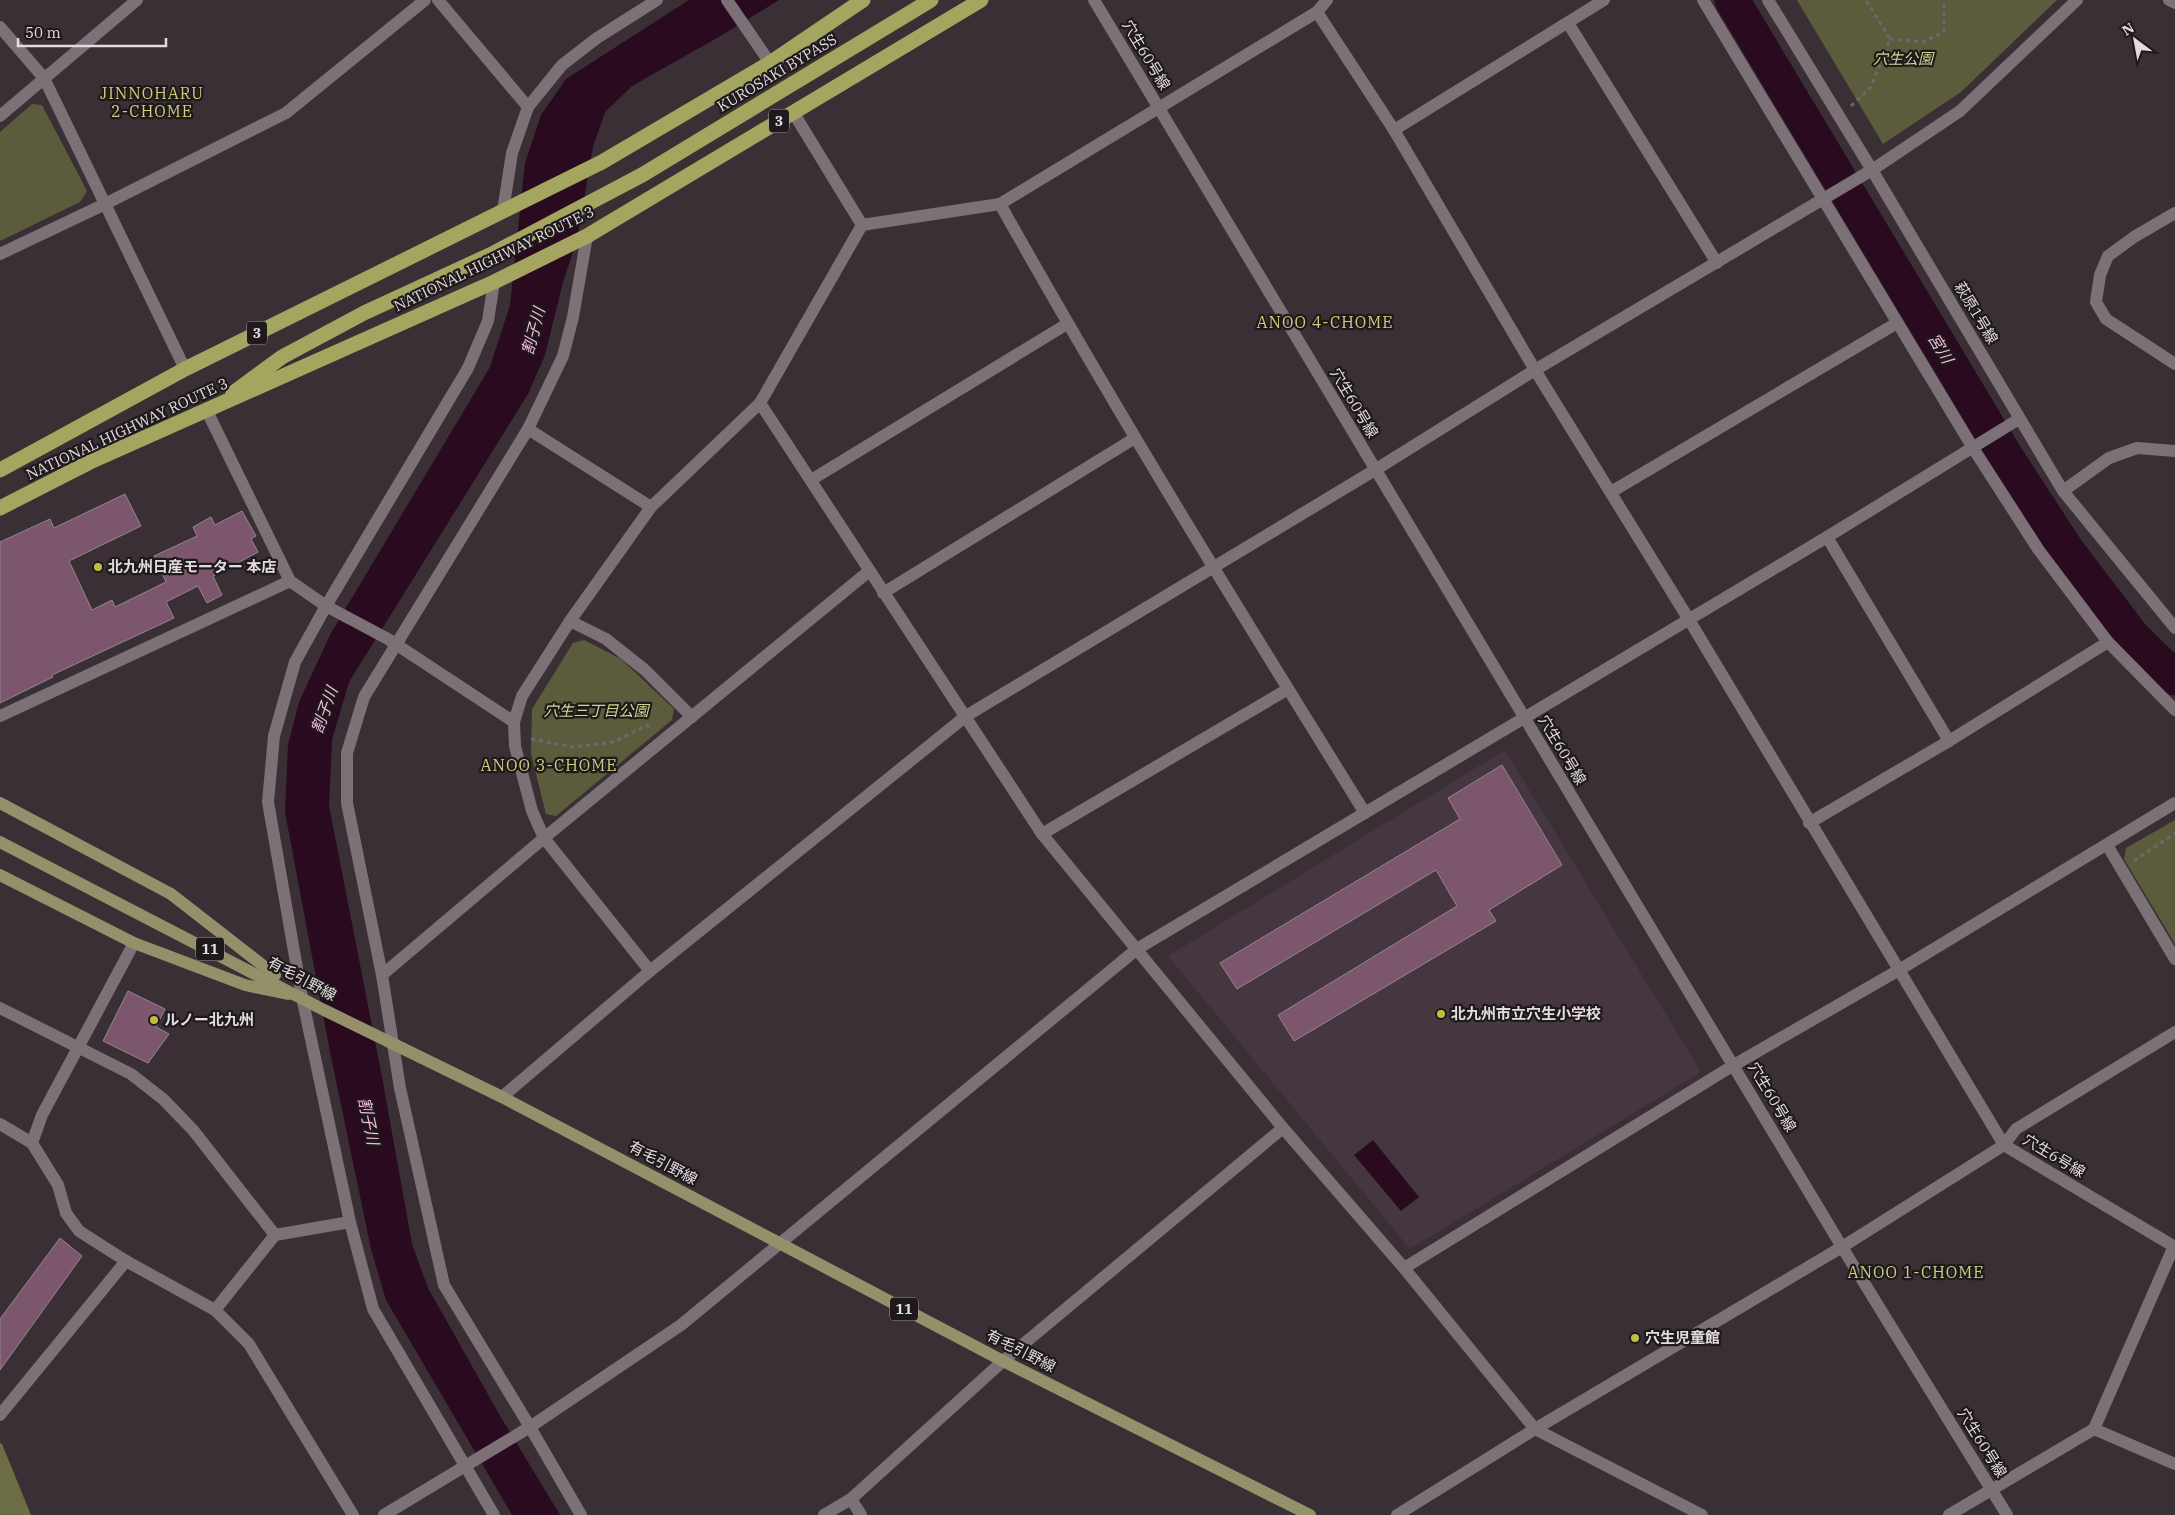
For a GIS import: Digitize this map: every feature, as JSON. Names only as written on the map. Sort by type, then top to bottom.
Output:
[{"type":"highway","name":"NATIONAL HIGHWAY ROUTE 3","points":[[0,470],[184,369],[602,162],[770,62],[863,0]]},
{"type":"highway","name":"KUROSAKI BYPASS","points":[[207,411],[282,357],[364,313],[494,253],[623,186],[931,0]]},
{"type":"highway","name":"NATIONAL HIGHWAY ROUTE 3","points":[[0,508],[90,462],[494,282],[582,238],[981,0]]},
{"type":"main road","points":[[0,803],[171,894],[302,997]]},
{"type":"main road","name":"有毛引野線","points":[[0,842],[324,1010],[502,1097],[1003,1360],[1310,1515]]},
{"type":"main road","points":[[0,875],[134,943],[245,985],[302,997]]},
{"type":"street","points":[[0,116],[137,0]]},
{"type":"street","points":[[0,254],[104,205],[286,113],[424,0]]},
{"type":"street","points":[[438,0],[528,107]]},
{"type":"street","points":[[503,211],[512,153],[528,107],[562,65],[597,38],[656,0]]},
{"type":"street","points":[[727,0],[770,62]]},
{"type":"street","name":"穴生60号線","points":[[1094,0],[1523,718],[1842,1247],[2007,1515]]},
{"type":"street","points":[[862,225],[1000,204],[1317,12],[1326,0]]},
{"type":"street","points":[[1394,130],[1604,0]]},
{"type":"street","points":[[1703,0],[1828,196],[1898,323],[1976,446],[2038,549],[2108,642],[2175,710]]},
{"type":"street","name":"萩原1号線","points":[[1768,0],[1839,117],[1867,172],[2015,422],[2063,491],[2175,628]]},
{"type":"street","points":[[502,1097],[650,971],[966,716],[1375,470],[1535,370],[1867,172],[1960,111],[2077,0]]},
{"type":"street","points":[[2168,0],[2175,4]]},
{"type":"street","points":[[1317,12],[1394,130],[1535,370],[1612,492],[2004,1145],[2016,1129],[2175,1032]]},
{"type":"street","points":[[1568,23],[1717,263]]},
{"type":"street","points":[[0,27],[44,78],[184,369]]},
{"type":"street","points":[[793,112],[862,225]]},
{"type":"street","points":[[1000,204],[1067,324],[1365,813]]},
{"type":"street","points":[[2175,213],[2134,237],[2108,256],[2100,275],[2096,302],[2106,319],[2175,364]]},
{"type":"street","points":[[650,971],[544,838],[532,811],[515,746],[514,722],[522,696],[570,621],[651,507],[760,403],[862,225]]},
{"type":"street","points":[[581,1515],[527,1428],[444,1285],[389,1041],[382,975],[347,803],[347,752],[364,698],[392,642],[528,429],[563,356],[573,317],[582,238]]},
{"type":"street","points":[[494,282],[488,321],[468,368],[326,606],[295,662],[274,736],[268,802],[302,997],[350,1222],[373,1309],[494,1515]]},
{"type":"street","points":[[1612,492],[1898,323]]},
{"type":"street","points":[[811,480],[1067,324]]},
{"type":"street","points":[[760,403],[811,480],[868,572],[966,716],[1042,834],[1283,1128],[1404,1268],[1535,1429],[1702,1515]]},
{"type":"street","points":[[207,411],[290,581],[326,606],[392,642],[514,722]]},
{"type":"street","points":[[384,1515],[527,1428],[681,1325],[1137,949],[1688,618],[1827,537],[2015,422]]},
{"type":"street","points":[[528,429],[651,507]]},
{"type":"street","points":[[883,593],[1136,438]]},
{"type":"street","points":[[2063,491],[2109,458],[2136,448],[2175,450]]},
{"type":"street","points":[[1827,537],[1949,741]]},
{"type":"street","points":[[382,975],[544,838],[868,572]]},
{"type":"street","points":[[0,716],[290,581]]},
{"type":"street","points":[[570,621],[606,639],[645,670],[692,717]]},
{"type":"street","points":[[1809,823],[1949,741],[2108,642]]},
{"type":"street","points":[[1042,834],[1288,689]]},
{"type":"street","points":[[1404,1268],[1734,1065],[1899,970],[2175,802]]},
{"type":"street","points":[[2107,845],[2175,959]]},
{"type":"street","points":[[32,1143],[42,1115],[134,943]]},
{"type":"street","points":[[0,1008],[131,1074],[164,1099],[193,1130],[275,1235]]},
{"type":"street","points":[[0,1124],[32,1143],[58,1185],[66,1214],[79,1231],[126,1261],[215,1310],[250,1344],[353,1515]]},
{"type":"street","points":[[824,1515],[851,1499],[1003,1360],[1283,1128]]},
{"type":"street","name":"穴生6号線","points":[[1397,1515],[1535,1429],[1842,1247],[2004,1145],[2175,1246]]},
{"type":"street","points":[[215,1310],[275,1235],[350,1222]]},
{"type":"street","points":[[1949,1515],[2094,1429],[2175,1246]]},
{"type":"street","points":[[0,1416],[126,1261]]},
{"type":"street","points":[[2094,1429],[2175,1464]]},
{"type":"street","points":[[851,1499],[861,1515]]},
{"type":"path","points":[[1866,0],[1890,40]]},
{"type":"path","points":[[1890,40],[1923,42],[1944,32],[1944,0]]},
{"type":"path","points":[[1839,117],[1871,87],[1890,40]]},
{"type":"path","points":[[515,746],[532,739],[574,747],[614,742],[647,725],[661,743]]},
{"type":"path","points":[[2122,870],[2175,833]]},
{"type":"shaded area","name":"北九州市立穴生小学校","points":[[1505,750],[1701,1072],[1410,1249],[1168,956]]},
{"type":"green space","name":"穴生公園","points":[[1797,0],[2057,0],[1961,92],[1883,144]]},
{"type":"green space","points":[[32,104],[42,105],[87,191],[80,202],[0,241],[0,132]]},
{"type":"green space","name":"穴生三丁目公園","points":[[584,640],[621,659],[674,709],[672,720],[556,816],[546,814],[531,754],[532,709],[573,643]]},
{"type":"green space","points":[[2175,820],[2175,944],[2124,859],[2126,848]]},
{"type":"green space","points":[[0,1443],[2,1444],[31,1515],[0,1515]]},
{"type":"water","name":"割子川","points":[[689,0],[779,0],[632,86],[605,112],[593,147],[577,240],[563,282],[545,355],[528,394],[349,682],[332,740],[329,806],[382,1077],[412,1244],[428,1288],[499,1414],[560,1515],[512,1515],[386,1300],[371,1249],[330,1052],[285,812],[288,745],[299,702],[331,633],[490,367],[510,305],[525,163],[541,115],[566,79]]},
{"type":"water","points":[[1373,1140],[1419,1197],[1401,1211],[1354,1155]]},
{"type":"building","points":[[125,494],[141,526],[69,561],[92,610],[112,600],[115,607],[166,582],[154,556],[197,536],[193,527],[211,517],[215,525],[242,511],[256,536],[251,539],[258,552],[213,576],[222,595],[207,603],[198,586],[166,602],[174,618],[52,675],[53,677],[0,703],[0,542],[50,519],[54,528]]},
{"type":"building","points":[[1502,765],[1562,865],[1489,910],[1496,921],[1294,1041],[1278,1015],[1457,906],[1436,870],[1237,989],[1220,963],[1460,819],[1448,798]]},
{"type":"building","points":[[128,991],[165,1009],[156,1027],[169,1034],[148,1063],[103,1041]]},
{"type":"building","points":[[60,1238],[82,1256],[0,1370],[0,1319]]},
{"type":"waterway","name":"宮川","points":[[1732,0],[2005,455],[2066,549],[2133,637],[2175,678]]},
{"type":"place","name":"北九州日産モーター 本店","points":[[98,567]]},
{"type":"place","name":"北九州市立穴生小学校","points":[[1441,1014]]},
{"type":"place","name":"ルノー北九州","points":[[154,1020]]},
{"type":"place","name":"穴生児童館","points":[[1635,1338]]},
{"type":"district","name":"JINNOHARU 2-CHOME","points":[[152,102]]},
{"type":"district","name":"ANOO 4-CHOME","points":[[1325,322]]},
{"type":"district","name":"ANOO 3-CHOME","points":[[549,765]]},
{"type":"district","name":"ANOO 1-CHOME","points":[[1916,1272]]}]
